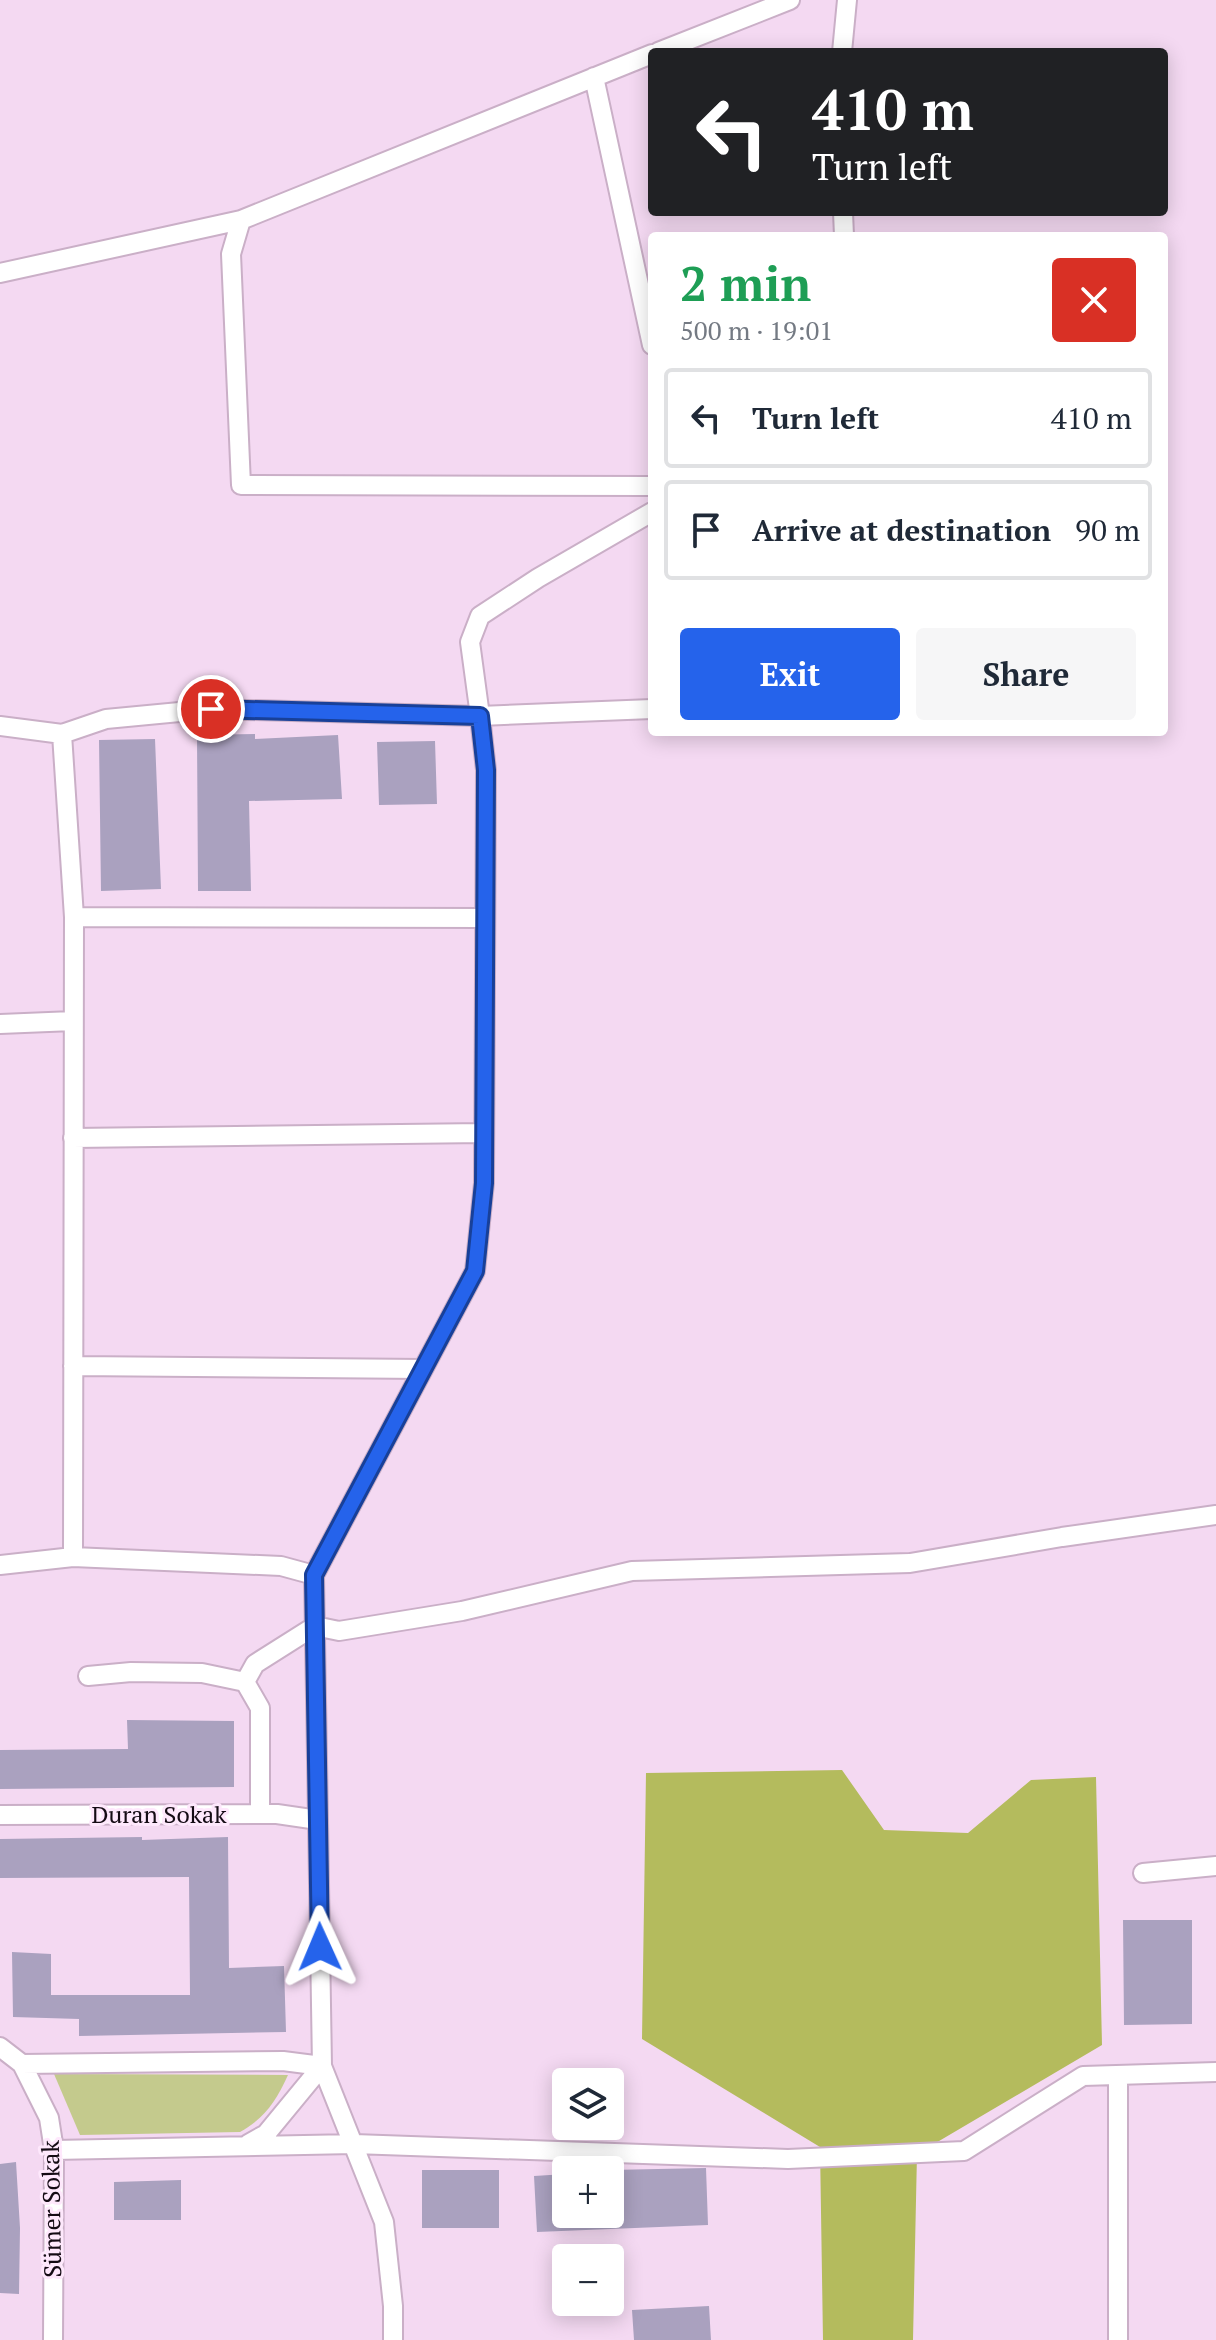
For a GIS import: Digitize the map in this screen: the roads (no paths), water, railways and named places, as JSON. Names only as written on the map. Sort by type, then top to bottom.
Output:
[{"type":"street","points":[[668,48],[790,0]]},
{"type":"street","points":[[842,48],[847,0]]},
{"type":"street","points":[[0,273],[241,220],[648,56]]},
{"type":"street","points":[[594,77],[648,327]]},
{"type":"street","points":[[241,220],[231,254],[241,485],[648,486]]},
{"type":"street","points":[[393,2340],[384,2222],[322,2066],[314,1575],[475,1271],[484,1183],[486,770],[470,642],[480,616],[538,578],[648,514]]},
{"type":"street","points":[[0,726],[62,734],[106,719],[211,709],[480,716],[648,709]]},
{"type":"street","points":[[62,734],[74,917],[73,1557]]},
{"type":"street","points":[[74,917],[484,918]]},
{"type":"street","points":[[0,1024],[73,1021]]},
{"type":"street","points":[[73,1138],[484,1133]]},
{"type":"street","points":[[73,1366],[423,1369]]},
{"type":"street","points":[[245,1682],[255,1664],[315,1626],[339,1631],[462,1611],[632,1571],[910,1563],[1216,1515]]},
{"type":"street","points":[[0,1565],[73,1557],[281,1566],[314,1575]]},
{"type":"street","points":[[88,1676],[131,1672],[202,1673],[245,1682],[260,1708],[260,1814]]},
{"type":"street","name":"Duran Sokak","points":[[0,1815],[260,1814],[318,1820]]},
{"type":"street","points":[[1143,1873],[1216,1866]]},
{"type":"street","name":"Sümer Sokak","points":[[0,2047],[22,2064],[49,2118],[54,2150],[53,2340]]},
{"type":"street","points":[[22,2064],[283,2061],[322,2066]]},
{"type":"street","points":[[242,2146],[266,2134],[322,2066]]},
{"type":"street","points":[[54,2150],[354,2144],[788,2159],[964,2151],[1083,2076],[1216,2072]]},
{"type":"street","points":[[1118,2075],[1118,2340]]}]
